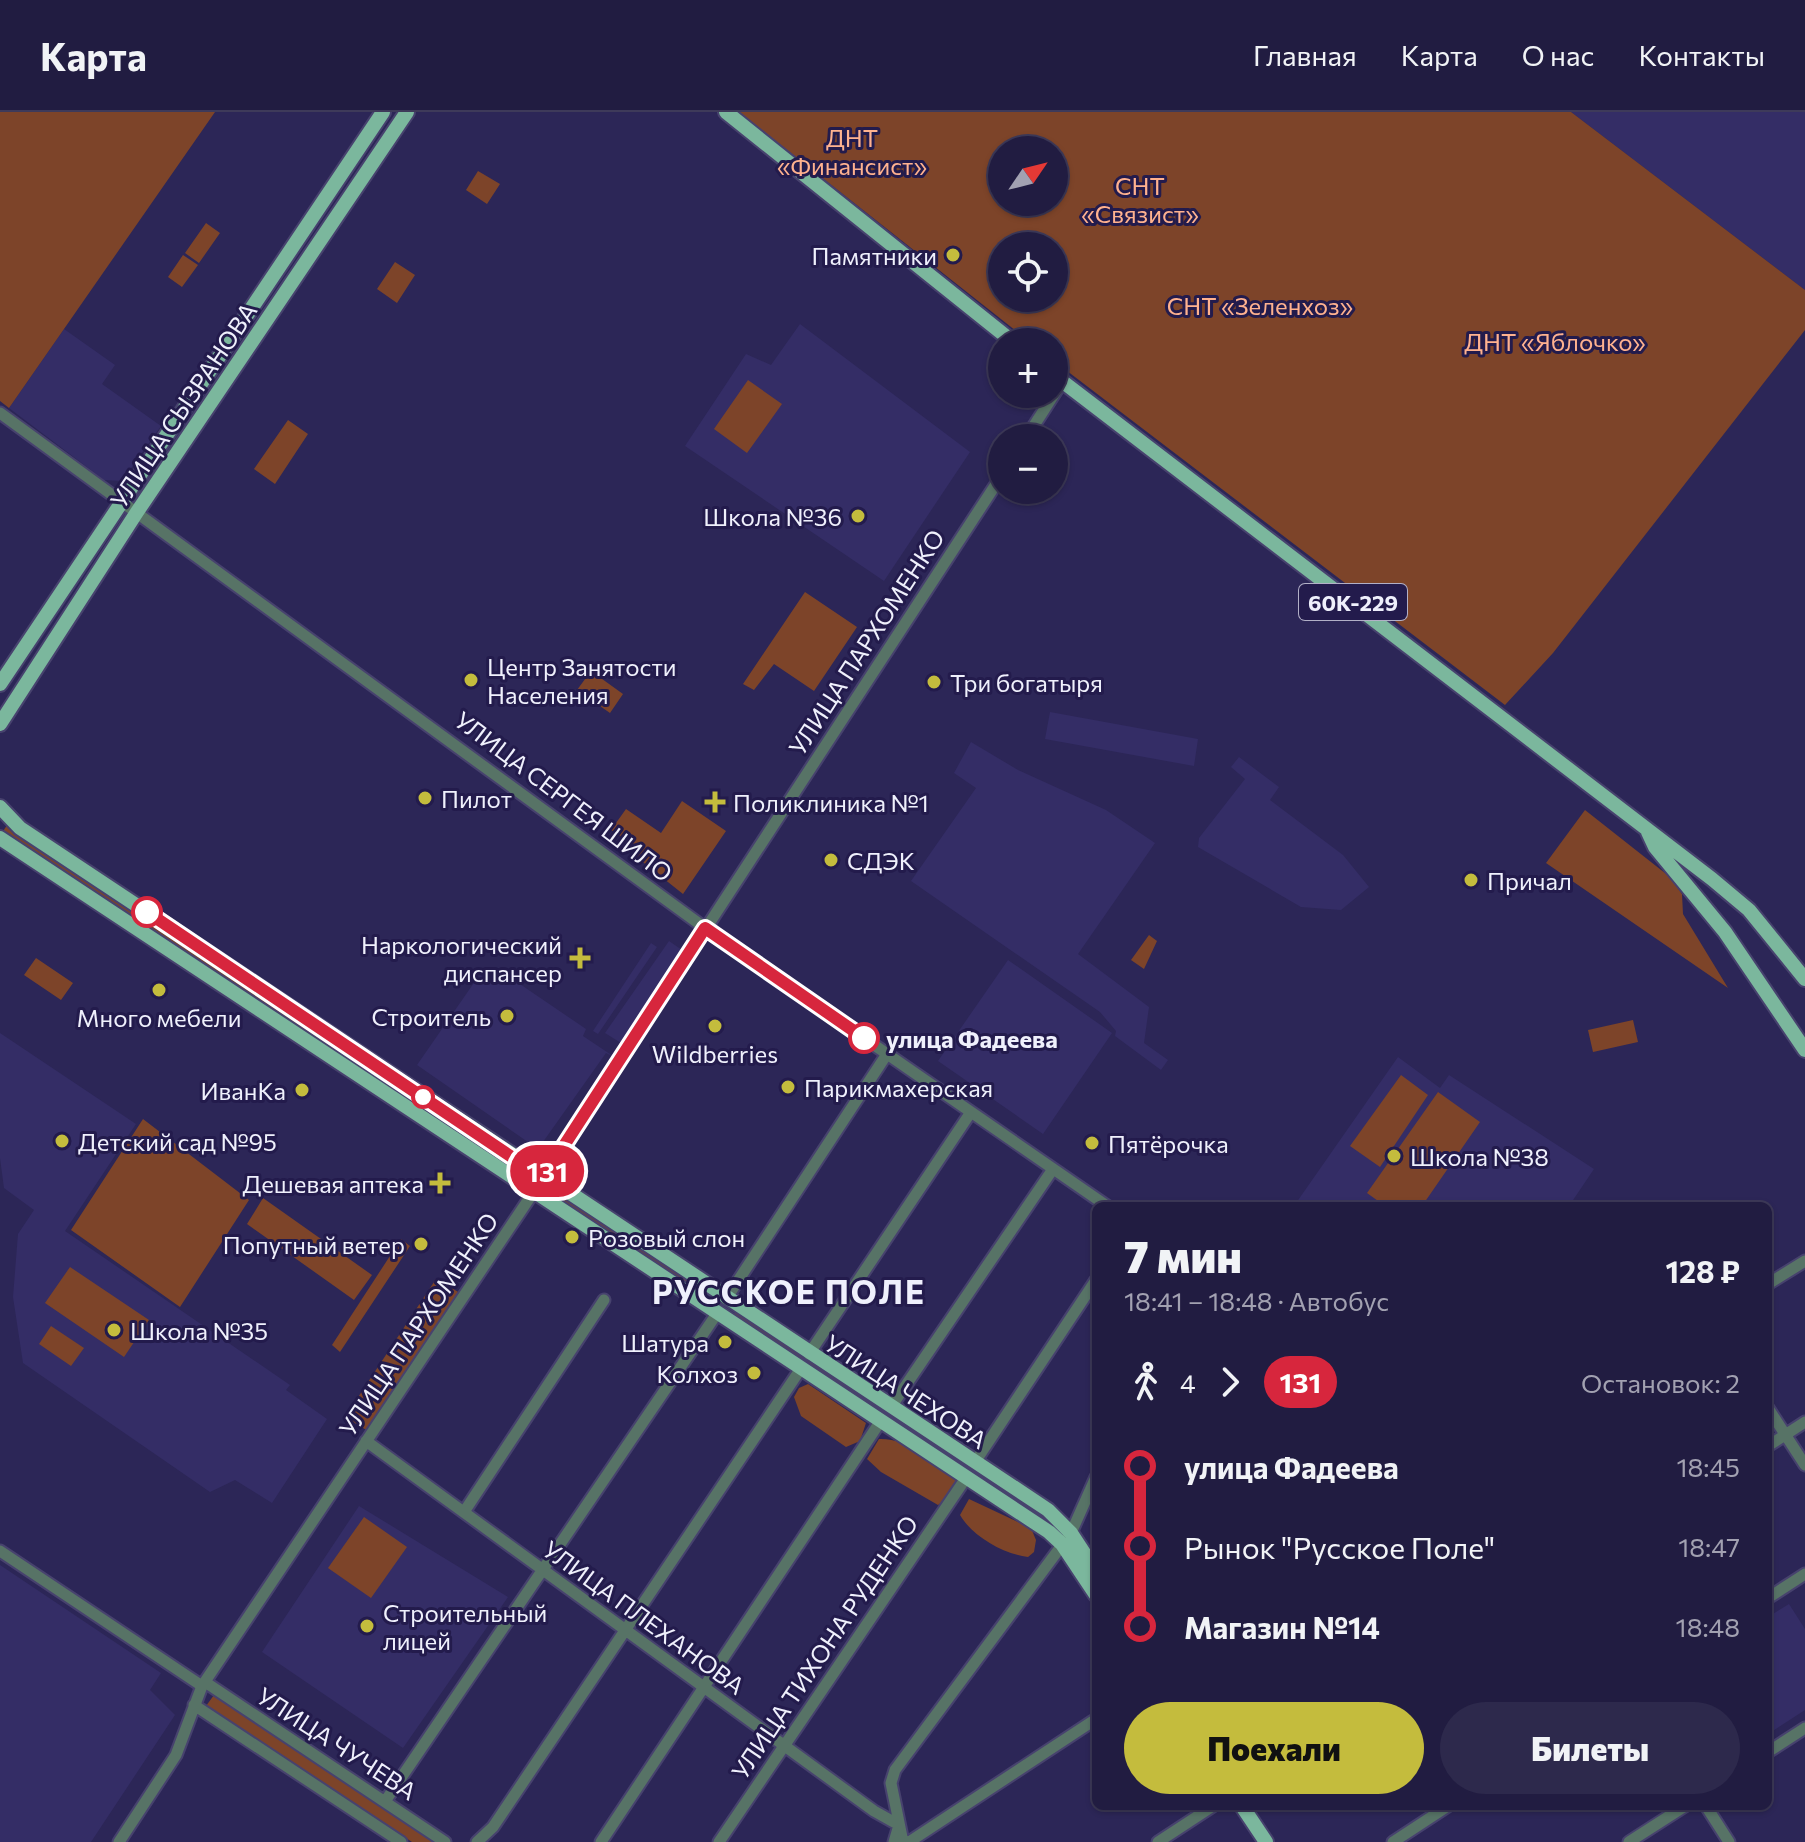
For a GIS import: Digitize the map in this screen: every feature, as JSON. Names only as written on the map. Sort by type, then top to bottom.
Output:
[{"type":"main road","name":"УЛИЦА СЫЗРАНОВА","points":[[0,684],[383,112]]},
{"type":"main road","name":"УЛИЦА СЫЗРАНОВА","points":[[0,724],[137,512],[407,112]]},
{"type":"main road","points":[[726,112],[996,328]]},
{"type":"main road","points":[[259,295],[276,307]]},
{"type":"main road","name":"60К-229","points":[[1068,386],[1593,784],[1648,832]]},
{"type":"main road","name":"УЛИЦА ЧЕХОВА","points":[[0,807],[20,828],[543,1178],[1048,1510],[1092,1587]]},
{"type":"main road","points":[[1648,832],[1749,910],[1805,979]]},
{"type":"main road","points":[[1648,832],[1655,847],[1725,932],[1805,1050]]},
{"type":"main road","name":"УЛИЦА ЧЕХОВА","points":[[0,838],[716,1315],[966,1478],[1066,1538],[1092,1567]]},
{"type":"main road","points":[[716,1315],[726,1299]]},
{"type":"main road","points":[[1245,1810],[1266,1842]]},
{"type":"street","name":"УЛИЦА СЕРГЕЯ ШИЛО","points":[[0,413],[705,928],[1101,1202]]},
{"type":"street","name":"УЛИЦА ПАРХОМЕНКО","points":[[119,1842],[176,1755],[203,1684],[543,1178],[988,496]]},
{"type":"street","points":[[726,1299],[887,1054]]},
{"type":"street","points":[[809,1354],[971,1112]]},
{"type":"street","points":[[891,1407],[1053,1169]]},
{"type":"street","points":[[1772,1282],[1805,1261]]},
{"type":"street","points":[[975,1462],[1092,1286]]},
{"type":"street","points":[[464,1512],[604,1300]]},
{"type":"street","points":[[386,1800],[716,1315]]},
{"type":"street","points":[[477,1842],[493,1827],[800,1370]]},
{"type":"street","points":[[1772,1414],[1805,1465]]},
{"type":"street","points":[[601,1842],[880,1422]]},
{"type":"street","points":[[1772,1443],[1805,1422]]},
{"type":"street","name":"УЛИЦА ПЛЕХАНОВА","points":[[366,1441],[874,1811],[899,1825]]},
{"type":"street","name":"УЛИЦА ТИХОНА РУДЕНКО","points":[[719,1842],[966,1478]]},
{"type":"street","points":[[903,1842],[891,1783],[895,1770],[1066,1538],[1092,1485]]},
{"type":"street","name":"УЛИЦА ЧУЧЕВА","points":[[0,1551],[386,1800],[445,1842]]},
{"type":"street","points":[[1772,1595],[1805,1574]]},
{"type":"street","name":"УЛИЦА ЧУЧЕВА","points":[[194,1705],[401,1842]]},
{"type":"street","points":[[909,1842],[1092,1722]]},
{"type":"street","points":[[1772,1749],[1805,1728]]},
{"type":"street","points":[[1158,1842],[1207,1810]]},
{"type":"street","points":[[1393,1842],[1442,1810]]},
{"type":"street","points":[[1629,1842],[1679,1810]]},
{"type":"street","points":[[1709,1810],[1729,1842]]},
{"type":"street","points":[[894,1842],[899,1825]]},
{"type":"shaded area","points":[[1571,112],[1805,112],[1805,290]]},
{"type":"shaded area","name":"Школа №36","points":[[800,324],[970,452],[884,581],[685,446],[746,354],[771,365]]},
{"type":"shaded area","points":[[64,329],[115,365],[102,384],[161,426],[122,481],[104,480],[9,408]]},
{"type":"shaded area","points":[[1050,712],[1198,739],[1194,766],[1045,739]]},
{"type":"shaded area","points":[[971,742],[1018,770],[1106,810],[1155,843],[1078,954],[1149,1007],[1144,1043],[1168,1060],[1161,1070],[1115,1036],[1116,1031],[1100,1012],[911,881],[976,788],[954,773]]},
{"type":"shaded area","points":[[1239,757],[1279,787],[1270,800],[1343,855],[1369,887],[1341,910],[1301,907],[1198,847],[1199,838],[1245,779],[1231,767]]},
{"type":"shaded area","points":[[669,941],[682,950],[621,1043],[605,1033]]},
{"type":"shaded area","points":[[651,943],[657,947],[598,1034],[593,1031]]},
{"type":"shaded area","points":[[1008,960],[1112,1033],[1043,1134],[938,1061]]},
{"type":"shaded area","points":[[489,975],[507,983],[511,978],[586,1029],[583,1036],[616,1058],[606,1053],[538,1149],[417,1065],[478,977]]},
{"type":"shaded area","name":"Школа №35","points":[[0,1033],[136,1124],[65,1231],[290,1385],[286,1390],[327,1419],[272,1503],[235,1480],[210,1492],[23,1363],[13,1297],[18,1234],[34,1210],[4,1188],[0,1158]]},
{"type":"shaded area","name":"Школа №38","points":[[1398,1057],[1440,1088],[1449,1075],[1594,1169],[1572,1202],[1297,1202]]},
{"type":"shaded area","name":"Строительный лицей","points":[[359,1506],[508,1597],[403,1748],[262,1652]]},
{"type":"shaded area","points":[[0,1565],[161,1673],[150,1690],[175,1715],[91,1842],[0,1842]]},
{"type":"shaded area","points":[[1789,1604],[1805,1629],[1805,1710],[1772,1731],[1772,1615]]},
{"type":"green space","points":[[0,112],[215,112],[9,408],[0,401]]},
{"type":"green space","name":"ДНТ «Яблочко»","points":[[739,112],[1571,112],[1805,290],[1805,330],[1553,653],[1505,705],[1068,372],[1068,328],[1012,328],[992,312],[1068,312],[1068,232],[988,232],[988,309]]},
{"type":"green space","points":[[478,171],[500,184],[487,204],[466,190]]},
{"type":"green space","points":[[206,223],[220,233],[199,263],[185,253]]},
{"type":"green space","points":[[183,255],[198,265],[182,287],[168,277]]},
{"type":"green space","points":[[395,262],[415,275],[397,303],[377,289]]},
{"type":"green space","points":[[748,380],[782,404],[747,453],[714,429]]},
{"type":"green space","points":[[288,420],[308,434],[275,484],[254,469]]},
{"type":"green space","points":[[805,592],[857,627],[814,691],[774,664],[754,690],[743,684]]},
{"type":"green space","points":[[591,671],[623,694],[610,713],[577,690]]},
{"type":"green space","points":[[682,801],[726,831],[683,894],[634,855],[638,848],[611,830],[626,809],[661,833]]},
{"type":"green space","points":[[1585,810],[1670,877],[1682,894],[1683,914],[1728,988],[1546,863]]},
{"type":"green space","points":[[7,825],[497,1151],[491,1159],[2,833]]},
{"type":"green space","points":[[1149,935],[1157,941],[1144,969],[1131,960]]},
{"type":"green space","points":[[36,958],[73,983],[61,1000],[24,975]]},
{"type":"green space","points":[[1633,1020],[1638,1042],[1593,1052],[1588,1030]]},
{"type":"green space","points":[[1401,1075],[1428,1095],[1380,1167],[1350,1146]]},
{"type":"green space","points":[[1438,1092],[1480,1122],[1425,1202],[1379,1202],[1367,1193]]},
{"type":"green space","points":[[143,1119],[249,1200],[180,1307],[71,1230]]},
{"type":"green space","points":[[561,1194],[689,1281],[685,1287],[556,1201]]},
{"type":"green space","points":[[263,1198],[372,1275],[354,1300],[247,1224]]},
{"type":"green space","points":[[401,1239],[410,1246],[340,1352],[332,1345]]},
{"type":"green space","points":[[70,1267],[149,1320],[124,1357],[45,1303]]},
{"type":"green space","points":[[436,1279],[460,1293],[368,1431],[345,1417]]},
{"type":"green space","points":[[736,1311],[1047,1515],[1063,1532],[1061,1535],[732,1318]]},
{"type":"green space","points":[[51,1326],[84,1348],[71,1366],[39,1344]]},
{"type":"green space","points":[[808,1384],[866,1423],[860,1441],[846,1447],[801,1416],[794,1397],[799,1388]]},
{"type":"green space","points":[[879,1439],[901,1443],[920,1453],[956,1480],[956,1492],[938,1505],[881,1472],[867,1459]]},
{"type":"green space","points":[[969,1499],[1031,1528],[1036,1540],[1034,1552],[1028,1557],[1018,1555],[980,1537],[960,1515]]},
{"type":"green space","points":[[364,1517],[407,1547],[371,1598],[328,1568]]},
{"type":"green space","points":[[214,1695],[438,1842],[412,1842],[206,1706]]},
{"type":"bus line","name":"131","points":[[147,912],[543,1178],[705,928],[864,1038]]},
{"type":"place","name":"Памятники","points":[[953,255]]},
{"type":"place","name":"Школа №36","points":[[858,516]]},
{"type":"place","name":"Центр Занятости Населения","points":[[471,680]]},
{"type":"place","name":"Три богатыря","points":[[934,682]]},
{"type":"place","name":"Пилот","points":[[425,798]]},
{"type":"place","name":"Поликлиника №1","points":[[715,802]]},
{"type":"place","name":"СДЭК","points":[[831,860]]},
{"type":"place","name":"Причал","points":[[1471,880]]},
{"type":"place","name":"Наркологический диспансер","points":[[580,958]]},
{"type":"place","name":"Много мебели","points":[[159,990]]},
{"type":"place","name":"Строитель","points":[[507,1016]]},
{"type":"place","name":"Wildberries","points":[[715,1026]]},
{"type":"place","name":"улица Фадеева","points":[[864,1038]]},
{"type":"place","name":"Парикмахерская","points":[[788,1087]]},
{"type":"place","name":"ИванКа","points":[[302,1090]]},
{"type":"place","name":"Детский сад №95","points":[[62,1141]]},
{"type":"place","name":"Пятёрочка","points":[[1092,1143]]},
{"type":"place","name":"Школа №38","points":[[1394,1156]]},
{"type":"place","name":"Дешевая аптека","points":[[440,1183]]},
{"type":"place","name":"Розовый слон","points":[[572,1237]]},
{"type":"place","name":"Попутный ветер","points":[[421,1244]]},
{"type":"place","name":"Школа №35","points":[[114,1330]]},
{"type":"place","name":"Шатура","points":[[725,1342]]},
{"type":"place","name":"Колхоз","points":[[754,1373]]},
{"type":"place","name":"Строительный лицей","points":[[367,1626]]},
{"type":"district","name":"РУССКОЕ ПОЛЕ","points":[[789,1291]]},
{"type":"park label","name":"ДНТ «Финансист»","points":[[852,151]]},
{"type":"park label","name":"СНТ «Связист»","points":[[1140,199]]},
{"type":"park label","name":"СНТ «Зеленхоз»","points":[[1260,305]]}]
